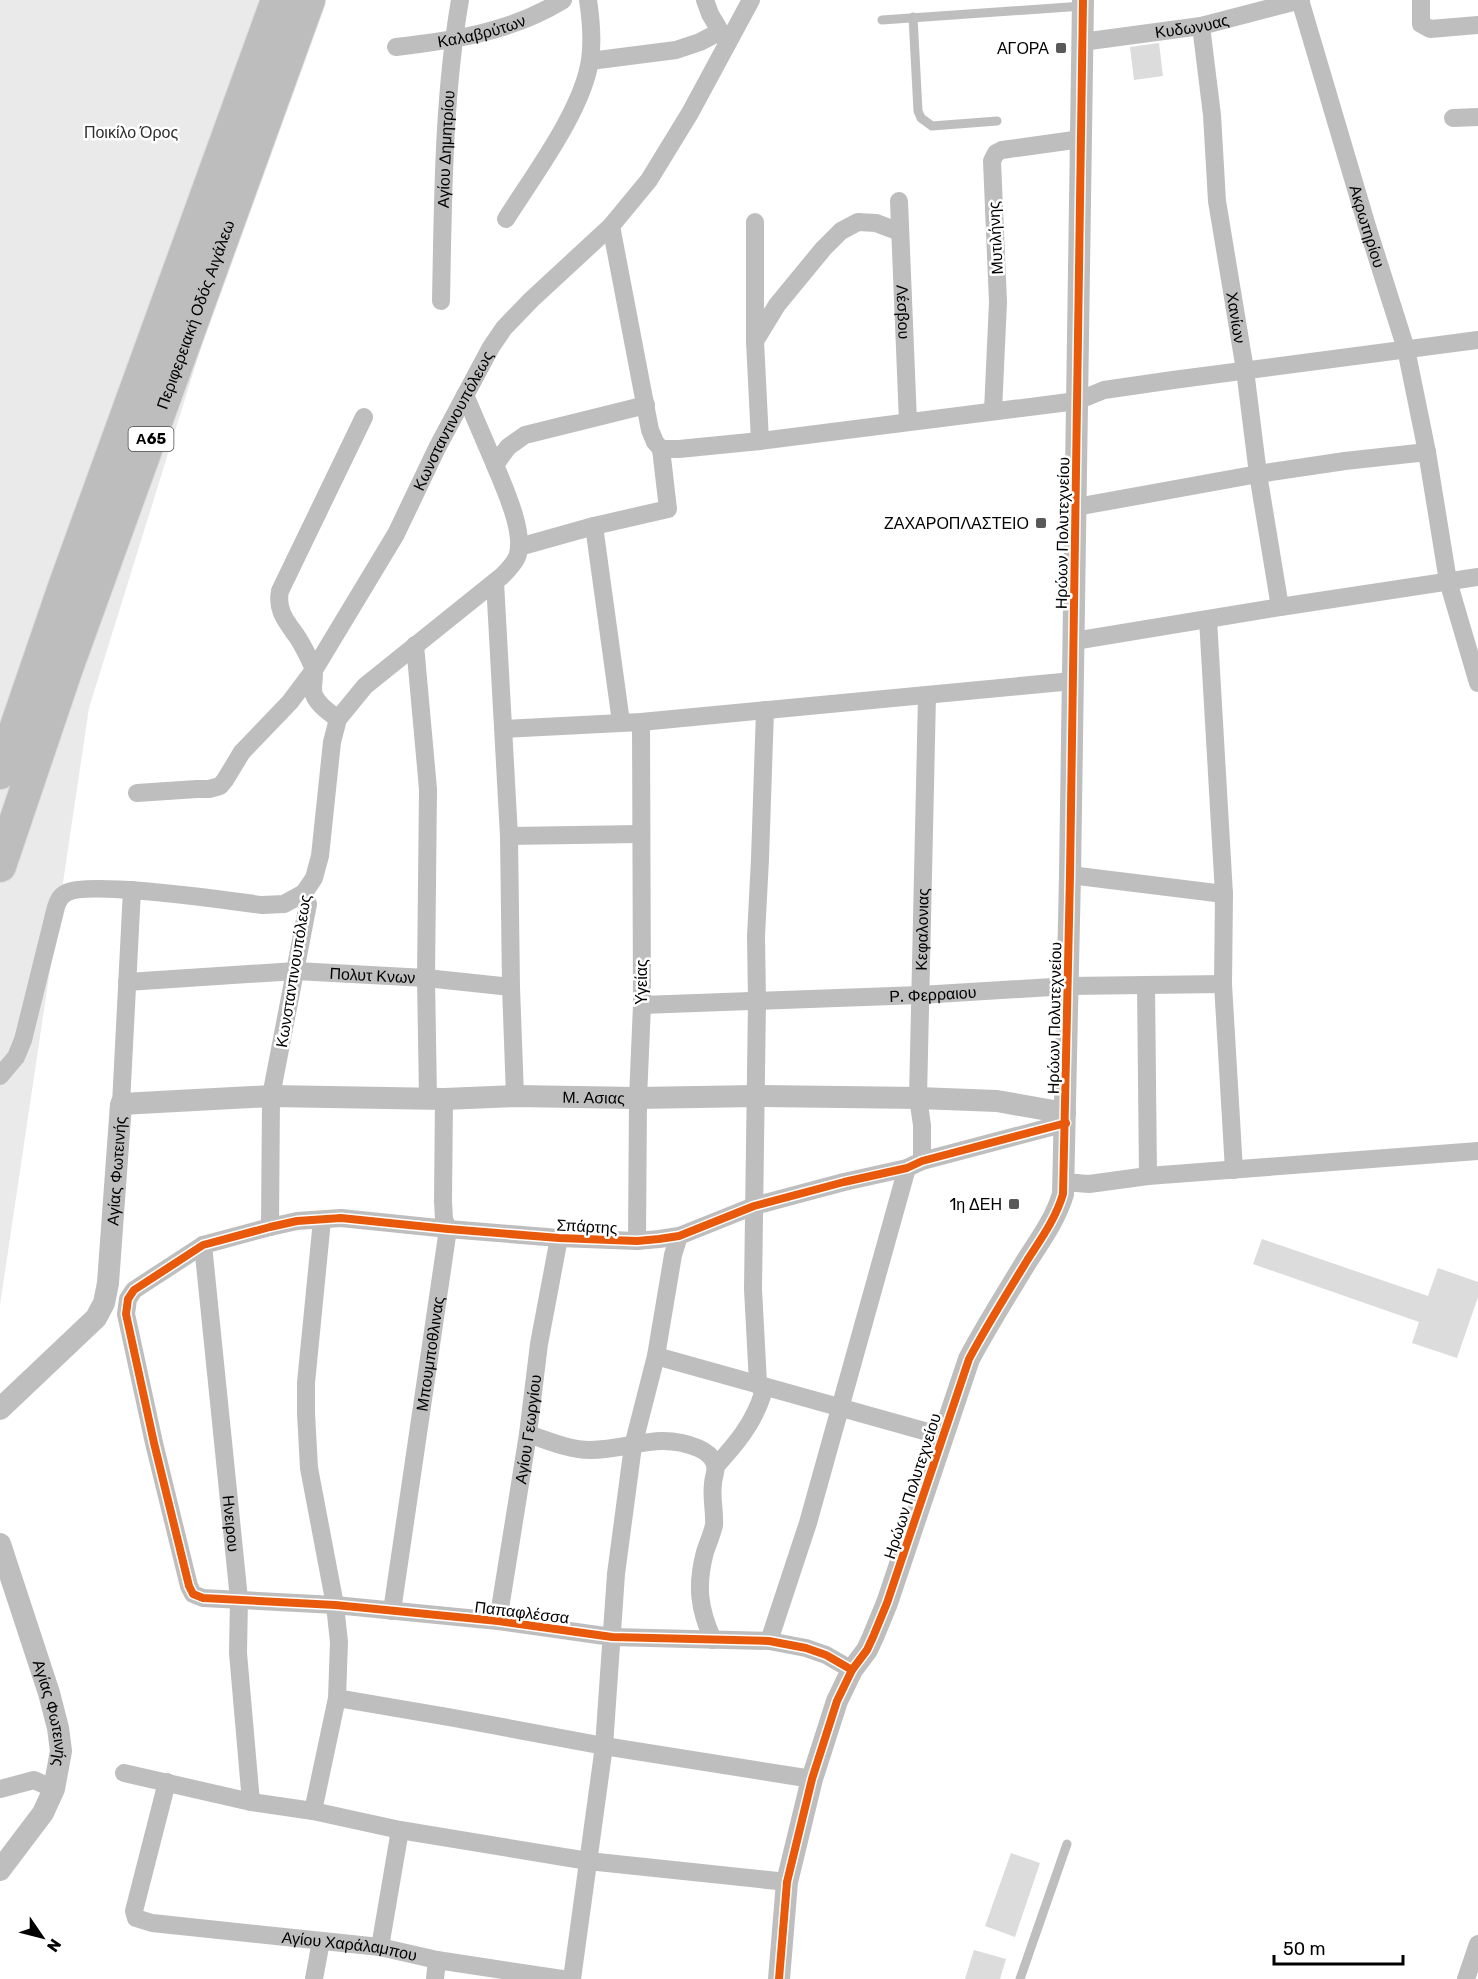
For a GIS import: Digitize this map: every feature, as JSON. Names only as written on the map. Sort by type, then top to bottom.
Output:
[{"type":"highway","name":"Περιφερειακή Οδός Αιγάλεω","points":[[0,773],[65,584],[277,0]]},
{"type":"highway","name":"Περιφερειακή Οδός Αιγάλεω","points":[[0,866],[67,668],[309,0]]},
{"type":"street","name":"Αγίου Δημητρίου","points":[[441,301],[443,176],[453,40],[460,0]]},
{"type":"street","name":"Καλαβρύτων","points":[[396,46],[453,40],[525,20],[563,0]]},
{"type":"street","points":[[506,219],[566,124],[585,81],[590,61],[591,20],[588,0]]},
{"type":"street","points":[[590,61],[676,50],[700,42],[724,38],[705,0]]},
{"type":"street","name":"Κωνσταντινουπόλεως","points":[[136,793],[209,789],[220,786],[242,752],[290,702],[314,670],[396,534],[482,360],[504,328],[611,225],[649,180],[724,38],[751,0]]},
{"type":"street","name":"Κυδωνυας","points":[[1082,42],[1200,26],[1300,0]]},
{"type":"street","name":"Ακρωτηρίου","points":[[1300,0],[1366,226],[1406,349],[1427,452],[1449,581],[1478,683]]},
{"type":"street","points":[[1421,0],[1421,24],[1430,29],[1478,25]]},
{"type":"street","name":"Ηρώων Πολυτεχνείου","points":[[778,1979],[787,1882],[812,1779],[837,1701],[852,1670],[867,1650],[873,1637],[908,1542],[969,1359],[1059,1206],[1064,1182],[1083,3]]},
{"type":"street","name":"Χανίων","points":[[1200,26],[1212,115],[1217,201],[1280,607]]},
{"type":"street","points":[[1453,118],[1478,117]]},
{"type":"street","name":"Μυτιλήνης","points":[[993,411],[998,302],[992,161],[995,155],[1002,150],[1081,139]]},
{"type":"street","name":"Λέσβου","points":[[899,201],[908,422]]},
{"type":"street","points":[[755,222],[754,341],[760,441]]},
{"type":"street","points":[[754,341],[777,305],[823,249],[841,231],[858,222],[876,223],[900,231]]},
{"type":"street","points":[[519,547],[594,526],[668,509],[661,449],[650,430],[611,225]]},
{"type":"street","points":[[661,449],[760,441],[1077,401],[1104,390],[1478,340]]},
{"type":"street","points":[[364,417],[280,591],[278,602],[280,613],[299,639],[314,670],[314,696],[338,719],[365,686],[495,582],[517,558],[519,547],[515,519],[465,395]]},
{"type":"street","points":[[495,465],[508,447],[525,435],[645,405]]},
{"type":"street","points":[[1076,507],[1258,474],[1427,452]]},
{"type":"street","points":[[594,526],[621,722]]},
{"type":"street","points":[[1074,641],[1280,607],[1478,578]]},
{"type":"street","points":[[495,582],[504,729],[515,1096]]},
{"type":"street","points":[[1208,619],[1224,894],[1223,984],[1233,1170]]},
{"type":"street","name":"Μπουμποθλινας","points":[[392,1611],[448,1229],[444,1220],[426,978],[428,789],[416,645]]},
{"type":"street","points":[[504,729],[641,722],[1073,681]]},
{"type":"street","name":"Κεφαλονιας","points":[[769,1641],[808,1523],[873,1294],[914,1164],[922,1125],[918,1098],[927,696]]},
{"type":"street","points":[[713,1640],[700,1603],[700,1582],[705,1554],[714,1525],[712,1484],[716,1467],[748,1426],[763,1393],[758,1383],[753,1289],[756,936],[765,710]]},
{"type":"street","name":"Κωνσταντινουπόλεως","points":[[270,1227],[271,1096],[308,904],[304,893],[314,878],[320,856],[332,742],[338,719]]},
{"type":"street","name":"Υγείας","points":[[637,1241],[638,1098],[642,1005],[641,722]]},
{"type":"street","points":[[508,836],[640,834]]},
{"type":"street","points":[[1070,875],[1224,894]]},
{"type":"street","points":[[0,1076],[16,1057],[23,1040],[52,919],[58,900],[67,892],[132,890],[262,905],[284,904],[304,893]]},
{"type":"street","name":"Αγίας Φωτεινής","points":[[0,1409],[83,1332],[96,1318],[104,1303],[108,1283],[121,1104],[132,890]]},
{"type":"street","name":"Πολυτ Κνων","points":[[127,982],[296,971],[426,978],[511,987]]},
{"type":"street","name":"Ρ. Φερραιου","points":[[642,1005],[921,995],[1068,986],[1223,984]]},
{"type":"street","points":[[1146,985],[1148,1176]]},
{"type":"street","name":"Μ. Ασιας","points":[[121,1104],[271,1096],[436,1099],[515,1096],[918,1098],[997,1101],[1065,1118]]},
{"type":"street","name":"Σπάρτης","points":[[189,1586],[153,1443],[126,1314],[128,1299],[134,1290],[203,1245],[297,1221],[341,1218],[559,1238],[637,1241],[679,1236],[754,1206],[914,1164],[1065,1118]]},
{"type":"street","points":[[1064,1182],[1089,1184],[1148,1176],[1478,1151]]},
{"type":"street","points":[[312,1811],[337,1698],[339,1641],[335,1605],[309,1468],[306,1413],[306,1383],[322,1220]]},
{"type":"street","points":[[572,1979],[603,1746],[616,1574],[633,1446],[656,1356],[673,1255],[679,1236]]},
{"type":"street","name":"Αγίου Γεωργίου","points":[[498,1621],[528,1434],[539,1344],[559,1238]]},
{"type":"street","name":"Ηνειρου","points":[[203,1245],[239,1599],[238,1653],[251,1802]]},
{"type":"street","points":[[656,1356],[942,1436]]},
{"type":"street","points":[[528,1434],[578,1449],[589,1450],[633,1446],[651,1440],[674,1441],[704,1450],[712,1458],[716,1467]]},
{"type":"street","name":"Αγίας Φωτεινής","points":[[0,1544],[50,1693],[61,1751],[54,1789],[43,1813],[0,1870]]},
{"type":"street","name":"Παπαφλέσσα","points":[[189,1586],[193,1594],[203,1598],[335,1605],[498,1621],[612,1637],[769,1641],[806,1648],[826,1655],[852,1670]]},
{"type":"street","points":[[337,1698],[603,1746],[812,1779]]},
{"type":"street","points":[[124,1773],[251,1802],[312,1811],[400,1830],[588,1862],[787,1882]]},
{"type":"street","points":[[0,1789],[34,1780],[54,1789]]},
{"type":"street","name":"Αγίου Χαράλαμπου","points":[[167,1782],[134,1911],[136,1918],[152,1923],[380,1947],[437,1960],[562,1979]]},
{"type":"street","points":[[380,1947],[400,1830]]},
{"type":"street","points":[[314,1979],[321,1941]]},
{"type":"street","points":[[1466,1979],[1478,1944]]},
{"type":"street","points":[[435,1979],[437,1960]]},
{"type":"lane","points":[[882,20],[1083,3]]},
{"type":"lane","points":[[913,17],[918,111],[921,118],[932,126],[997,121]]},
{"type":"lane","points":[[1020,1979],[1067,1844]]},
{"type":"green space","name":"Ποικίλο Όρος","points":[[0,0],[309,0],[89,708],[0,1305]]},
{"type":"building","points":[[1159,43],[1163,76],[1134,80],[1130,47]]},
{"type":"building","points":[[1262,1239],[1428,1296],[1438,1268],[1478,1282],[1478,1297],[1457,1358],[1412,1343],[1419,1322],[1253,1264]]},
{"type":"building","points":[[1011,1853],[1040,1863],[1015,1937],[985,1926]]},
{"type":"building","points":[[974,1950],[1006,1959],[1000,1979],[965,1979]]},
{"type":"cycle path","points":[[779,1979],[787,1882],[812,1779],[837,1701],[852,1670],[867,1650],[887,1603],[969,1359],[1048,1228],[1063,1194],[1083,0]]},
{"type":"cycle path","points":[[852,1670],[826,1655],[806,1648],[769,1641],[612,1637],[498,1621],[335,1605],[203,1598],[193,1594],[189,1586],[154,1443],[126,1314],[128,1299],[134,1290],[203,1245],[297,1221],[341,1218],[559,1238],[637,1241],[659,1239],[679,1236],[754,1206],[907,1168],[922,1161],[1066,1123]]},
{"type":"place","name":"ΑΓΟΡΑ","points":[[1061,48]]},
{"type":"place","name":"ΖΑΧΑΡΟΠΛΑΣΤΕΙΟ","points":[[1041,523]]},
{"type":"place","name":"1η ΔΕΗ","points":[[1014,1204]]}]
